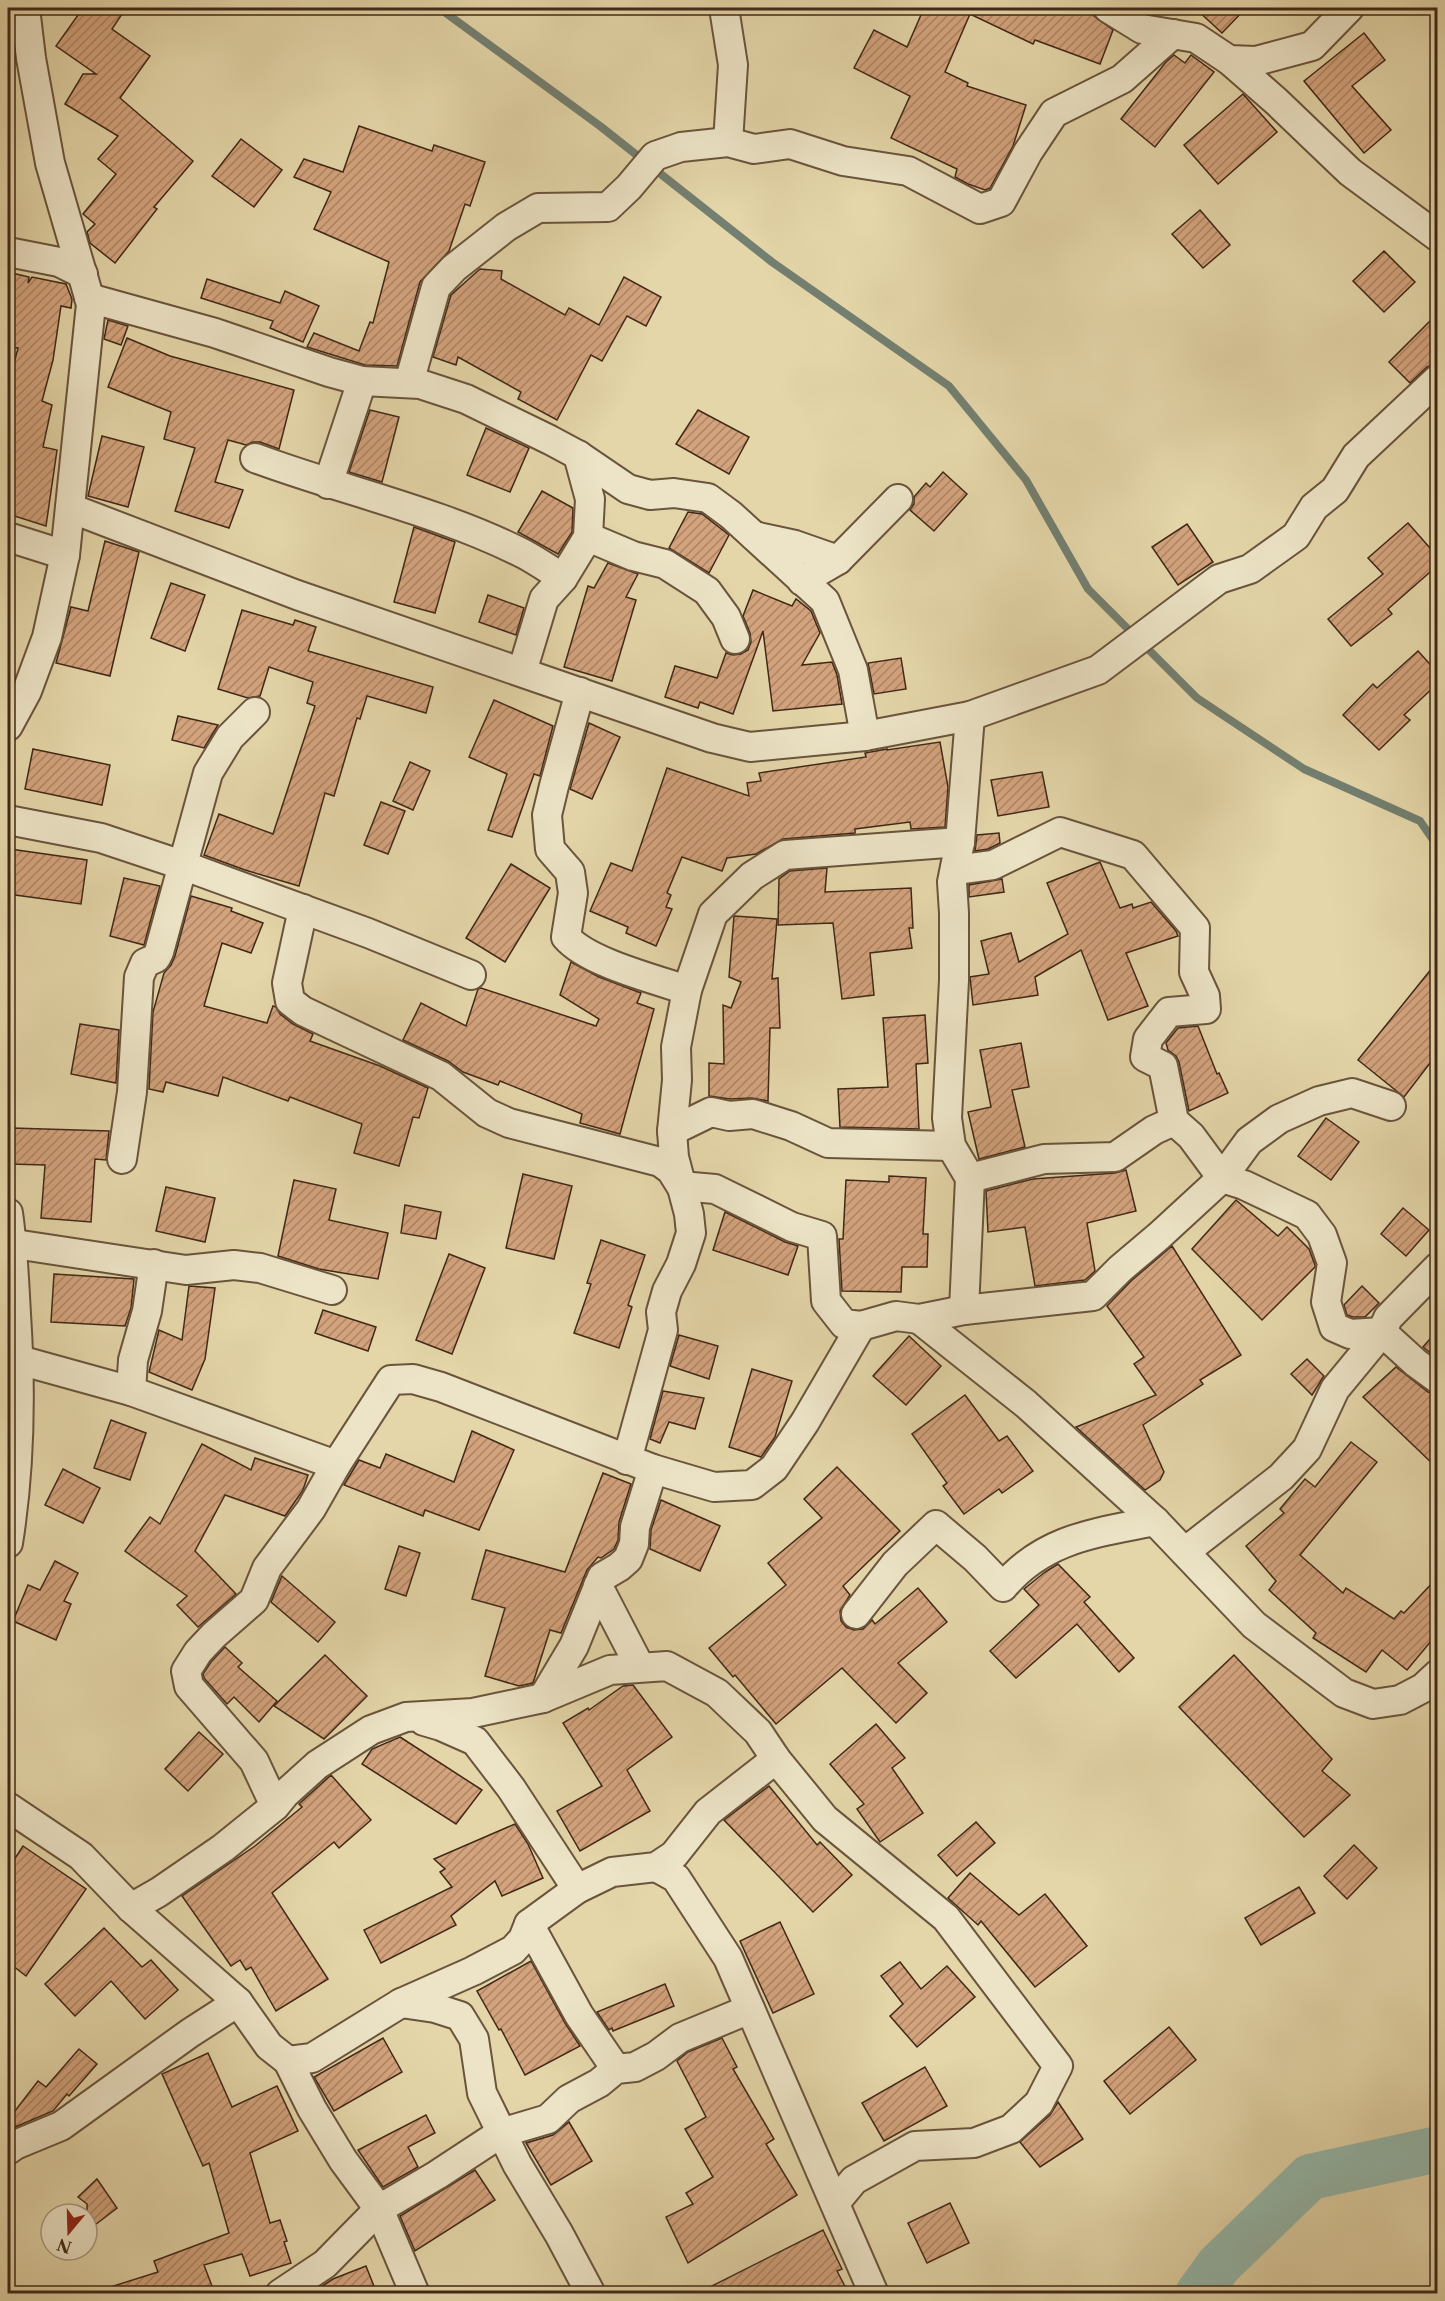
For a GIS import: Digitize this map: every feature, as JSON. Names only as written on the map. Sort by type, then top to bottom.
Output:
[{"type":"street","points":[[8,726],[27,691],[47,637],[65,555],[91,304],[19,56],[25,8]]},
{"type":"street","points":[[723,8],[733,65],[728,142]]},
{"type":"street","points":[[1108,8],[1142,29],[1196,38],[1229,60],[1350,172],[1437,237]]},
{"type":"street","points":[[1229,60],[1256,61],[1312,46],[1349,8]]},
{"type":"street","points":[[409,383],[436,287],[454,268],[506,226],[538,208],[608,207],[655,156],[681,147],[728,142],[754,149],[790,144],[843,162],[908,171],[980,209],[1001,202],[1028,152],[1054,113],[1122,79],[1173,34]]},
{"type":"street","points":[[8,252],[59,262],[86,286],[329,372],[362,381],[420,384],[466,399],[578,455],[628,489],[650,495],[674,493],[708,498],[731,515],[825,601],[853,670],[865,736]]},
{"type":"street","points":[[70,508],[297,595],[712,738],[750,747],[865,736],[970,716],[1098,670],[1219,579],[1250,569],[1296,536],[1314,507],[1335,490],[1356,456],[1437,379]]},
{"type":"street","points":[[328,484],[362,381]]},
{"type":"street","points":[[522,672],[544,599],[563,578],[588,537],[590,499],[578,455]]},
{"type":"street","points":[[255,458],[451,524],[523,554],[563,578]]},
{"type":"street","points":[[802,581],[838,560],[897,499]]},
{"type":"street","points":[[753,536],[795,545],[838,560]]},
{"type":"street","points":[[8,537],[65,555]]},
{"type":"street","points":[[588,537],[633,556],[665,564],[706,591],[726,617],[735,639]]},
{"type":"street","points":[[580,692],[547,815],[550,849],[570,872],[573,893],[566,937],[571,944],[605,962],[687,990]]},
{"type":"street","points":[[122,1159],[132,1092],[139,976],[145,963],[156,957],[159,952],[208,773],[230,737],[255,712]]},
{"type":"street","points":[[964,1310],[970,1178],[951,1146],[947,1118],[954,980],[954,913],[951,882],[960,842],[970,716]]},
{"type":"street","points":[[8,820],[101,838],[182,864],[368,933],[471,975]]},
{"type":"street","points":[[955,870],[993,865],[1060,832],[1133,855],[1195,928],[1194,972],[1205,996],[1206,1009],[1169,1012],[1149,1039],[1145,1057],[1163,1066],[1174,1121],[1191,1136],[1222,1178],[1244,1185],[1307,1215],[1322,1235],[1332,1263],[1326,1302],[1334,1327],[1350,1334],[1382,1332],[1437,1379]]},
{"type":"street","points":[[543,1698],[574,1646],[602,1577],[628,1559],[634,1544],[640,1464],[663,1330],[661,1312],[667,1291],[681,1264],[691,1233],[689,1214],[674,1157],[676,1047],[687,990],[713,914],[752,876],[785,855],[960,842]]},
{"type":"street","points":[[303,909],[287,984],[290,1001],[339,1029],[441,1076],[487,1113],[510,1123],[660,1162],[670,1170],[681,1186],[715,1190],[792,1227],[822,1236],[826,1301],[844,1324],[861,1326],[896,1316],[919,1319],[964,1310],[1093,1296],[1222,1178],[1249,1142],[1279,1119],[1319,1101],[1352,1093],[1391,1106]]},
{"type":"street","points":[[627,1153],[651,1145],[673,1130],[711,1112],[729,1116],[753,1114],[791,1126],[828,1143],[951,1146]]},
{"type":"street","points":[[970,1178],[1044,1159],[1115,1157],[1154,1130],[1174,1121]]},
{"type":"street","points":[[8,1213],[19,1360],[14,1387],[13,1513],[8,1543]]},
{"type":"street","points":[[10,1244],[186,1270],[234,1265],[260,1268],[332,1290]]},
{"type":"street","points":[[131,1391],[134,1360],[147,1311],[154,1264]]},
{"type":"street","points":[[1186,1551],[1281,1477],[1307,1449],[1335,1389],[1382,1332],[1388,1318],[1437,1267]]},
{"type":"street","points":[[919,1319],[1026,1404],[1155,1521],[1254,1625],[1344,1693],[1373,1704],[1400,1700],[1423,1688],[1437,1674]]},
{"type":"street","points":[[275,1806],[254,1761],[189,1686],[186,1671],[198,1652],[214,1635],[254,1600],[267,1568],[311,1509],[336,1465],[391,1380],[413,1379],[441,1387],[640,1464],[714,1487],[752,1485],[774,1468],[805,1422],[861,1326]]},
{"type":"street","points":[[19,1360],[131,1391],[336,1465]]},
{"type":"street","points":[[856,1614],[896,1564],[936,1526],[975,1558],[1003,1587],[1016,1572],[1036,1556],[1065,1541],[1155,1521]]},
{"type":"street","points":[[598,1586],[640,1666]]},
{"type":"street","points":[[131,1908],[159,1892],[223,1848],[275,1806],[317,1765],[371,1730],[406,1717],[473,1713],[543,1698],[610,1670],[640,1666],[668,1666],[717,1693],[758,1731],[776,1759],[825,1819],[946,1918],[1058,2066],[1039,2103],[1011,2129],[974,2143],[915,2146],[854,2180],[835,2203]]},
{"type":"street","points":[[406,1717],[441,1726],[475,1742],[511,1788],[577,1889]]},
{"type":"street","points":[[288,2061],[312,2058],[401,2003],[473,1971],[513,1950],[523,1939],[529,1924],[577,1889],[612,1872],[656,1867],[674,1856],[708,1812],[776,1759]]},
{"type":"street","points":[[8,1807],[81,1856],[131,1908],[238,2002],[269,2046],[288,2061],[312,2109],[343,2160],[379,2209],[415,2294]]},
{"type":"street","points":[[656,1867],[676,1878],[728,1958],[874,2294]]},
{"type":"street","points":[[529,1924],[579,2015],[616,2069]]},
{"type":"street","points":[[8,2150],[61,2126],[190,2033],[238,2002]]},
{"type":"street","points":[[401,2003],[435,2008],[460,2016],[474,2039],[482,2093],[501,2133],[591,2294]]},
{"type":"street","points":[[280,2294],[325,2264],[379,2209],[437,2175],[501,2133],[548,2119],[569,2099],[599,2083],[616,2069],[635,2067],[656,2056],[680,2038],[750,2009]]},
{"type":"street","points":[[819,2165],[854,2180]]},
{"type":"building","points":[[83,8],[126,8],[112,29],[150,56],[120,98],[193,161],[154,207],[157,209],[115,263],[90,243],[87,232],[95,224],[83,214],[116,174],[98,159],[118,136],[65,104],[83,74],[96,74],[56,46]]},
{"type":"building","points":[[924,8],[1092,8],[1094,16],[1113,30],[1100,64],[1035,40],[1033,44],[970,14],[945,72],[968,83],[967,86],[1026,105],[1013,146],[990,188],[985,190],[955,177],[957,169],[891,138],[910,96],[854,68],[874,30],[907,47]]},
{"type":"building","points":[[1195,8],[1246,8],[1222,33]]},
{"type":"building","points":[[1364,33],[1385,60],[1352,86],[1391,130],[1364,153],[1304,81]]},
{"type":"building","points":[[1174,55],[1185,63],[1191,55],[1214,72],[1155,147],[1121,119]]},
{"type":"building","points":[[1243,94],[1277,132],[1218,184],[1184,145]]},
{"type":"building","points":[[359,126],[432,151],[434,145],[485,162],[470,206],[465,204],[449,251],[420,282],[397,366],[365,365],[307,347],[314,333],[359,351],[370,322],[373,323],[389,262],[314,229],[331,192],[294,177],[304,159],[343,172]]},
{"type":"building","points":[[241,139],[282,170],[254,207],[212,176]]},
{"type":"building","points":[[1200,210],[1230,245],[1203,268],[1172,234]]},
{"type":"building","points":[[1384,251],[1415,282],[1384,312],[1353,281]]},
{"type":"building","points":[[480,269],[502,271],[501,279],[565,315],[569,308],[599,325],[624,277],[661,297],[646,326],[627,316],[602,361],[591,355],[557,420],[518,399],[521,392],[458,357],[456,365],[433,357],[451,295]]},
{"type":"building","points":[[8,272],[29,277],[28,283],[32,277],[66,284],[72,299],[71,308],[61,306],[53,360],[42,401],[52,405],[43,447],[57,450],[46,526],[8,514],[8,387],[18,348],[8,347]]},
{"type":"building","points":[[207,279],[280,303],[285,291],[319,306],[303,342],[270,328],[273,321],[201,298]]},
{"type":"building","points":[[1437,314],[1437,363],[1427,367],[1410,383],[1389,362]]},
{"type":"building","points":[[108,320],[128,326],[121,345],[104,339]]},
{"type":"building","points":[[127,338],[170,356],[294,390],[279,449],[260,442],[246,445],[228,440],[215,482],[243,490],[229,528],[175,511],[195,448],[164,439],[171,412],[108,387]]},
{"type":"building","points":[[370,410],[399,417],[382,482],[349,472]]},
{"type":"building","points":[[698,410],[749,437],[729,474],[676,444]]},
{"type":"building","points":[[486,428],[529,448],[510,492],[467,475]]},
{"type":"building","points":[[102,436],[144,447],[128,507],[88,496]]},
{"type":"building","points":[[943,472],[967,494],[934,531],[910,510],[914,504],[914,497],[926,483],[930,487]]},
{"type":"building","points":[[542,491],[573,508],[572,532],[558,554],[518,532]]},
{"type":"building","points":[[688,512],[702,514],[729,535],[709,573],[669,548]]},
{"type":"building","points":[[1408,523],[1437,556],[1437,566],[1388,609],[1392,614],[1351,646],[1328,619],[1383,574],[1368,558]]},
{"type":"building","points":[[1187,524],[1213,562],[1178,585],[1152,547]]},
{"type":"building","points":[[414,527],[455,542],[435,613],[394,602]]},
{"type":"building","points":[[105,541],[139,552],[110,676],[56,663],[71,607],[88,611]]},
{"type":"building","points":[[608,563],[638,574],[626,597],[636,600],[612,681],[564,667],[588,586],[594,588]]},
{"type":"building","points":[[171,583],[205,595],[185,651],[151,638]]},
{"type":"building","points":[[753,590],[792,606],[796,599],[811,611],[820,633],[802,665],[832,662],[837,675],[842,704],[773,711],[763,631],[733,714],[700,702],[698,708],[665,697],[675,666],[717,678],[726,653],[741,654],[748,650],[751,642],[750,633],[743,616]]},
{"type":"building","points":[[488,595],[524,608],[516,635],[479,622]]},
{"type":"building","points":[[242,610],[293,625],[295,620],[316,627],[308,651],[433,687],[426,713],[367,696],[360,719],[357,718],[334,796],[325,793],[299,886],[204,855],[219,814],[273,834],[315,706],[307,703],[313,682],[269,667],[260,696],[248,698],[218,689]]},
{"type":"building","points":[[1418,651],[1437,672],[1437,684],[1404,715],[1410,720],[1379,750],[1343,715],[1373,684],[1377,688]]},
{"type":"building","points":[[901,658],[906,689],[874,694],[868,663]]},
{"type":"building","points":[[494,700],[553,726],[540,776],[534,774],[512,837],[488,830],[507,774],[469,757]]},
{"type":"building","points":[[178,716],[218,725],[204,748],[172,740]]},
{"type":"building","points":[[589,723],[620,737],[592,799],[570,789]]},
{"type":"building","points":[[940,742],[948,787],[945,827],[911,829],[910,822],[855,829],[855,833],[783,839],[756,854],[727,858],[722,871],[682,857],[667,893],[671,895],[666,907],[672,909],[656,946],[626,933],[628,927],[590,911],[611,863],[632,871],[667,768],[749,796],[747,783],[761,781],[759,773],[866,757],[865,753]]},
{"type":"building","points":[[33,749],[110,765],[102,805],[25,789]]},
{"type":"building","points":[[410,762],[430,771],[413,810],[393,801]]},
{"type":"building","points":[[1042,772],[1049,807],[998,816],[991,780]]},
{"type":"building","points":[[381,802],[405,811],[388,854],[364,845]]},
{"type":"building","points":[[999,833],[1000,843],[988,849],[975,851],[977,835]]},
{"type":"building","points":[[10,849],[87,860],[81,904],[8,894]]},
{"type":"building","points":[[1100,862],[1120,908],[1132,904],[1133,908],[1151,902],[1178,936],[1126,953],[1148,1006],[1108,1020],[1081,950],[1035,977],[1038,995],[973,1005],[970,977],[989,974],[981,941],[1011,933],[1019,962],[1068,934],[1047,883]]},
{"type":"building","points":[[511,864],[550,888],[505,962],[466,938]]},
{"type":"building","points":[[827,868],[825,892],[911,888],[913,928],[909,928],[912,948],[870,953],[874,995],[842,999],[833,923],[778,925],[779,879],[790,871]]},
{"type":"building","points":[[124,878],[160,886],[144,945],[110,936]]},
{"type":"building","points":[[1002,879],[1004,892],[969,897],[969,885]]},
{"type":"building","points":[[191,896],[232,908],[231,911],[263,923],[251,953],[222,943],[204,1006],[267,1023],[273,1006],[276,1007],[280,1014],[293,1024],[313,1034],[310,1041],[380,1066],[428,1088],[419,1118],[413,1117],[399,1166],[354,1153],[362,1124],[290,1097],[288,1101],[223,1077],[218,1096],[166,1082],[163,1092],[149,1089],[153,1012],[164,973],[175,956]]},
{"type":"building","points":[[734,916],[777,919],[772,979],[778,978],[780,1028],[770,1028],[768,1101],[709,1096],[709,1063],[724,1064],[723,1005],[731,1008],[741,982],[729,977]]},
{"type":"building","points":[[571,962],[599,977],[641,993],[637,1003],[654,1009],[620,1134],[580,1123],[582,1114],[500,1081],[498,1085],[463,1072],[448,1061],[403,1040],[421,1003],[466,1026],[478,989],[481,988],[596,1026],[599,1019],[560,995]]},
{"type":"building","points":[[1437,962],[1437,1054],[1404,1097],[1358,1060]]},
{"type":"building","points":[[925,1015],[928,1063],[916,1064],[919,1129],[840,1127],[838,1089],[888,1087],[883,1018]]},
{"type":"building","points":[[80,1024],[119,1030],[116,1083],[71,1074]]},
{"type":"building","points":[[1198,1026],[1217,1074],[1219,1073],[1228,1093],[1189,1111],[1179,1062],[1176,1056],[1168,1050],[1166,1043],[1178,1028]]},
{"type":"building","points":[[1021,1043],[1029,1087],[1012,1090],[1025,1147],[979,1159],[968,1112],[991,1107],[980,1050]]},
{"type":"building","points":[[1326,1118],[1359,1142],[1331,1180],[1298,1156]]},
{"type":"building","points":[[12,1128],[109,1131],[106,1160],[95,1159],[91,1222],[41,1218],[45,1165],[10,1164]]},
{"type":"building","points":[[1126,1170],[1136,1211],[1087,1223],[1095,1271],[1085,1280],[1035,1286],[1025,1227],[988,1232],[986,1191],[1033,1179],[1115,1173]]},
{"type":"building","points":[[523,1174],[572,1186],[554,1259],[506,1248]]},
{"type":"building","points":[[889,1176],[926,1178],[923,1234],[928,1234],[927,1267],[902,1267],[901,1292],[842,1291],[839,1239],[843,1239],[846,1180],[889,1182]]},
{"type":"building","points":[[294,1180],[336,1189],[329,1220],[388,1233],[378,1279],[319,1269],[278,1256]]},
{"type":"building","points":[[166,1187],[215,1198],[205,1242],[156,1231]]},
{"type":"building","points":[[1236,1200],[1278,1236],[1287,1227],[1309,1249],[1315,1265],[1262,1320],[1192,1249]]},
{"type":"building","points":[[405,1205],[441,1212],[436,1239],[401,1233]]},
{"type":"building","points":[[1403,1208],[1429,1230],[1406,1256],[1381,1234]]},
{"type":"building","points":[[725,1212],[785,1242],[798,1246],[788,1275],[713,1250]]},
{"type":"building","points":[[601,1240],[645,1255],[628,1305],[632,1307],[619,1348],[574,1333],[591,1284],[587,1283]]},
{"type":"building","points":[[1172,1246],[1241,1355],[1200,1380],[1203,1384],[1143,1425],[1164,1472],[1160,1480],[1145,1490],[1076,1427],[1156,1395],[1134,1364],[1144,1357],[1107,1306],[1131,1281]]},
{"type":"building","points":[[449,1254],[485,1268],[452,1354],[416,1340]]},
{"type":"building","points":[[54,1274],[134,1279],[131,1308],[125,1326],[51,1322]]},
{"type":"building","points":[[189,1286],[215,1288],[205,1359],[192,1390],[149,1372],[159,1330],[182,1340]]},
{"type":"building","points":[[1362,1286],[1379,1303],[1365,1317],[1347,1315],[1344,1305]]},
{"type":"building","points":[[323,1310],[376,1327],[368,1351],[315,1333]]},
{"type":"building","points":[[1437,1331],[1437,1358],[1423,1347]]},
{"type":"building","points":[[679,1335],[718,1346],[709,1379],[670,1366]]},
{"type":"building","points":[[909,1336],[941,1366],[906,1405],[873,1376]]},
{"type":"building","points":[[1307,1359],[1324,1376],[1312,1395],[1291,1374]]},
{"type":"building","points":[[1396,1367],[1428,1392],[1437,1395],[1437,1468],[1363,1397]]},
{"type":"building","points":[[752,1369],[792,1381],[775,1437],[761,1457],[729,1447]]},
{"type":"building","points":[[663,1391],[704,1398],[695,1429],[669,1422],[660,1443],[650,1439]]},
{"type":"building","points":[[965,1395],[999,1441],[1007,1436],[1033,1471],[1002,1493],[999,1489],[964,1514],[943,1486],[947,1483],[912,1434]]},
{"type":"building","points":[[111,1420],[146,1433],[130,1480],[94,1468]]},
{"type":"building","points":[[472,1431],[514,1450],[479,1530],[425,1510],[423,1516],[344,1485],[359,1460],[380,1468],[386,1454],[454,1482]]},
{"type":"building","points":[[1351,1442],[1377,1462],[1300,1555],[1343,1593],[1346,1588],[1394,1619],[1401,1611],[1404,1613],[1437,1578],[1437,1634],[1407,1670],[1382,1650],[1366,1672],[1313,1638],[1316,1633],[1269,1590],[1276,1581],[1246,1546],[1284,1513],[1280,1509],[1305,1479],[1315,1487]]},
{"type":"building","points":[[202,1444],[251,1470],[255,1458],[308,1475],[303,1490],[285,1516],[225,1495],[195,1551],[236,1594],[198,1627],[177,1605],[187,1596],[125,1551],[150,1517],[160,1524]]},
{"type":"building","points":[[837,1467],[900,1531],[843,1586],[850,1595],[840,1611],[841,1621],[846,1627],[854,1630],[863,1629],[872,1620],[875,1624],[918,1588],[947,1622],[898,1663],[927,1693],[896,1723],[842,1668],[776,1724],[709,1648],[786,1585],[768,1563],[822,1518],[804,1499]]},
{"type":"building","points":[[63,1469],[100,1488],[83,1523],[45,1505]]},
{"type":"building","points":[[603,1473],[631,1484],[619,1522],[618,1540],[614,1549],[601,1558],[598,1557],[587,1570],[561,1633],[550,1630],[533,1683],[519,1686],[485,1676],[505,1608],[472,1599],[486,1550],[565,1572]]},
{"type":"building","points":[[661,1500],[720,1526],[700,1571],[650,1549],[651,1530]]},
{"type":"building","points":[[399,1546],[420,1553],[406,1596],[385,1589]]},
{"type":"building","points":[[55,1561],[78,1573],[64,1601],[71,1604],[56,1640],[13,1621],[28,1585],[40,1590]]},
{"type":"building","points":[[1058,1564],[1090,1597],[1084,1602],[1134,1658],[1119,1672],[1077,1624],[1016,1678],[990,1651],[1039,1605],[1024,1589]]},
{"type":"building","points":[[282,1576],[335,1622],[318,1642],[271,1602]]},
{"type":"building","points":[[225,1647],[242,1663],[238,1667],[277,1701],[259,1722],[234,1697],[227,1704],[204,1678],[203,1674],[211,1662]]},
{"type":"building","points":[[325,1655],[367,1696],[324,1739],[274,1706]]},
{"type":"building","points":[[1234,1655],[1332,1759],[1322,1771],[1350,1795],[1304,1837],[1179,1707]]},
{"type":"building","points":[[633,1685],[672,1737],[627,1770],[650,1811],[580,1851],[557,1811],[602,1786],[563,1723],[588,1708],[589,1710],[623,1686]]},
{"type":"building","points":[[876,1724],[905,1758],[892,1768],[923,1813],[880,1842],[857,1809],[864,1804],[830,1764]]},
{"type":"building","points":[[199,1732],[223,1754],[188,1791],[165,1769]]},
{"type":"building","points":[[400,1737],[482,1790],[456,1824],[362,1764],[372,1749]]},
{"type":"building","points":[[331,1775],[371,1820],[339,1848],[334,1842],[272,1893],[328,1979],[276,2011],[251,1967],[246,1970],[240,1960],[231,1966],[182,1896],[255,1846],[302,1807],[299,1804]]},
{"type":"building","points":[[769,1786],[817,1845],[820,1842],[852,1875],[813,1912],[724,1820]]},
{"type":"building","points":[[976,1822],[995,1843],[957,1876],[938,1855]]},
{"type":"building","points":[[515,1824],[528,1844],[543,1878],[502,1896],[495,1881],[451,1916],[456,1925],[381,1963],[364,1930],[452,1887],[440,1872],[445,1869],[434,1859]]},
{"type":"building","points":[[1354,1845],[1377,1868],[1347,1899],[1324,1876]]},
{"type":"building","points":[[23,1846],[86,1889],[26,1976],[8,1962],[8,1869]]},
{"type":"building","points":[[970,1873],[1019,1915],[1045,1894],[1087,1946],[1035,1987],[981,1921],[978,1925],[948,1898]]},
{"type":"building","points":[[1299,1887],[1315,1913],[1261,1945],[1245,1918]]},
{"type":"building","points":[[780,1922],[814,1994],[773,2013],[740,1941]]},
{"type":"building","points":[[104,1928],[142,1967],[151,1960],[178,1990],[145,2019],[111,1981],[75,2016],[45,1984]]},
{"type":"building","points":[[531,1961],[580,2046],[525,2075],[501,2029],[499,2030],[477,1991]]},
{"type":"building","points":[[900,1962],[921,1989],[947,1966],[975,1997],[917,2047],[890,2016],[903,2004],[881,1976]]},
{"type":"building","points":[[665,1984],[674,2006],[613,2031],[612,2028],[609,2030],[597,2012]]},
{"type":"building","points":[[1169,2027],[1196,2060],[1130,2114],[1104,2081]]},
{"type":"building","points":[[383,2038],[402,2072],[334,2111],[314,2077]]},
{"type":"building","points":[[722,2038],[737,2067],[733,2069],[774,2139],[766,2144],[797,2195],[688,2263],[666,2217],[693,2204],[686,2193],[713,2177],[685,2129],[706,2117],[677,2061],[688,2052]]},
{"type":"building","points":[[79,2049],[97,2064],[69,2096],[67,2094],[53,2111],[8,2130],[8,2120],[38,2081],[46,2087]]},
{"type":"building","points":[[208,2053],[232,2107],[277,2086],[298,2131],[250,2153],[270,2223],[280,2220],[291,2263],[250,2276],[242,2254],[204,2265],[215,2294],[104,2294],[104,2289],[158,2272],[154,2261],[229,2233],[209,2163],[203,2166],[162,2074]]},
{"type":"building","points":[[925,2067],[947,2106],[884,2141],[862,2103]]},
{"type":"building","points":[[1058,2102],[1083,2139],[1040,2167],[1020,2142],[1050,2115]]},
{"type":"building","points":[[426,2115],[435,2133],[408,2147],[418,2167],[383,2187],[358,2150]]},
{"type":"building","points":[[569,2122],[592,2161],[551,2185],[526,2143],[553,2135]]},
{"type":"building","points":[[475,2170],[495,2200],[415,2251],[400,2216]]},
{"type":"building","points":[[97,2179],[117,2208],[99,2222],[99,2202],[84,2202],[78,2197]]},
{"type":"building","points":[[950,2203],[969,2243],[927,2263],[908,2223]]},
{"type":"building","points":[[823,2230],[842,2269],[837,2271],[849,2294],[696,2294]]},
{"type":"building","points":[[366,2266],[377,2294],[310,2294],[333,2279]]},
{"type":"waterway","points":[[439,8],[600,126],[772,262],[949,386],[1026,480],[1088,589],[1197,698],[1304,769],[1420,821],[1438,847]]},
{"type":"waterway","points":[[1198,2294],[1219,2265],[1310,2177],[1438,2149]]}]
